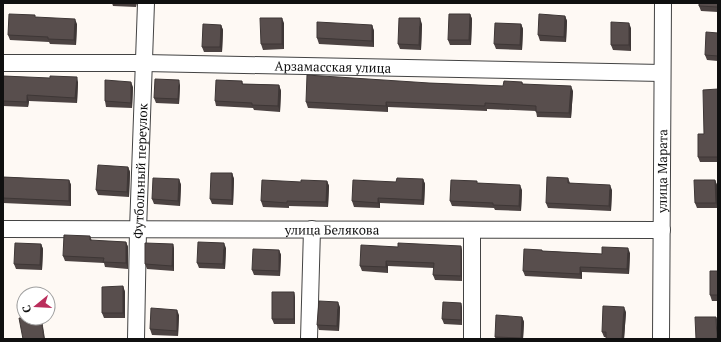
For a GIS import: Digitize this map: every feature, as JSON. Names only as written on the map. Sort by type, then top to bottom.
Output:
[{"type":"street","name":"Футбольный переулок","points":[[136,339],[138,230],[146,3]]},
{"type":"street","name":"улица Марата","points":[[661,339],[663,3]]},
{"type":"street","name":"Арзамасская улица","points":[[3,63],[144,63],[662,73]]},
{"type":"street","name":"улица Белякова","points":[[3,229],[662,230]]},
{"type":"street","points":[[309,339],[312,230]]},
{"type":"street","points":[[472,230],[472,339]]},
{"type":"building","points":[[699,3],[718,3],[718,7],[699,6]]},
{"type":"building","points":[[9,14],[75,19],[74,40],[8,35]]},
{"type":"building","points":[[449,14],[470,14],[469,40],[448,40]]},
{"type":"building","points":[[539,14],[565,16],[564,37],[538,35]]},
{"type":"building","points":[[260,18],[282,18],[282,44],[261,44]]},
{"type":"building","points":[[399,18],[420,18],[419,45],[398,44]]},
{"type":"building","points":[[317,22],[372,25],[372,41],[317,38]]},
{"type":"building","points":[[611,22],[629,23],[629,45],[611,45]]},
{"type":"building","points":[[495,23],[521,24],[520,45],[494,44]]},
{"type":"building","points":[[203,24],[221,25],[220,47],[202,47]]},
{"type":"building","points":[[706,32],[718,33],[718,56],[705,55]]},
{"type":"building","points":[[307,75],[429,83],[503,86],[504,81],[522,82],[522,84],[571,86],[569,113],[536,112],[536,106],[485,103],[485,106],[386,102],[386,106],[306,102]]},
{"type":"building","points":[[3,76],[50,78],[50,76],[77,77],[75,98],[27,95],[27,102],[3,101]]},
{"type":"building","points":[[155,79],[179,80],[178,99],[154,98]]},
{"type":"building","points":[[105,80],[131,82],[131,103],[105,101]]},
{"type":"building","points":[[216,80],[242,81],[242,84],[279,85],[278,106],[215,101]]},
{"type":"building","points":[[718,89],[718,157],[698,157],[698,134],[704,134],[703,90]]},
{"type":"building","points":[[98,165],[128,167],[127,192],[96,190]]},
{"type":"building","points":[[211,173],[232,173],[232,200],[210,199]]},
{"type":"building","points":[[3,177],[69,180],[69,201],[3,198]]},
{"type":"building","points":[[547,177],[568,178],[568,183],[610,185],[609,206],[546,203]]},
{"type":"building","points":[[153,178],[179,179],[178,201],[152,199]]},
{"type":"building","points":[[397,178],[423,179],[422,200],[378,198],[378,203],[352,201],[353,180],[396,182]]},
{"type":"building","points":[[262,180],[301,182],[301,180],[327,181],[326,202],[287,201],[287,203],[261,201]]},
{"type":"building","points":[[451,180],[520,185],[519,206],[450,201]]},
{"type":"building","points":[[694,180],[715,180],[716,203],[695,203]]},
{"type":"building","points":[[64,235],[90,236],[90,240],[126,242],[126,263],[103,262],[104,258],[63,256]]},
{"type":"building","points":[[198,242],[224,243],[223,264],[197,263]]},
{"type":"building","points":[[15,243],[41,244],[40,265],[14,264]]},
{"type":"building","points":[[145,243],[173,244],[172,266],[145,264]]},
{"type":"building","points":[[398,243],[461,246],[461,276],[433,275],[434,263],[386,261],[386,267],[360,266],[361,245],[398,247]]},
{"type":"building","points":[[602,247],[628,248],[627,269],[580,267],[580,274],[523,271],[524,249],[602,254]]},
{"type":"building","points":[[253,249],[279,250],[279,271],[252,270]]},
{"type":"building","points":[[710,271],[718,271],[718,295],[710,295]]},
{"type":"building","points":[[123,286],[123,313],[102,313],[102,287]]},
{"type":"building","points":[[272,292],[294,292],[294,319],[272,319]]},
{"type":"building","points":[[319,301],[338,302],[337,326],[317,325]]},
{"type":"building","points":[[443,302],[461,303],[461,320],[442,319]]},
{"type":"building","points":[[603,306],[624,307],[622,339],[606,339],[606,332],[602,332]]},
{"type":"building","points":[[151,308],[177,310],[177,331],[150,329]]},
{"type":"building","points":[[496,315],[522,317],[521,338],[495,337]]},
{"type":"building","points":[[695,317],[716,317],[717,339],[696,339]]},
{"type":"building","points":[[21,326],[42,326],[44,339],[23,339]]}]
